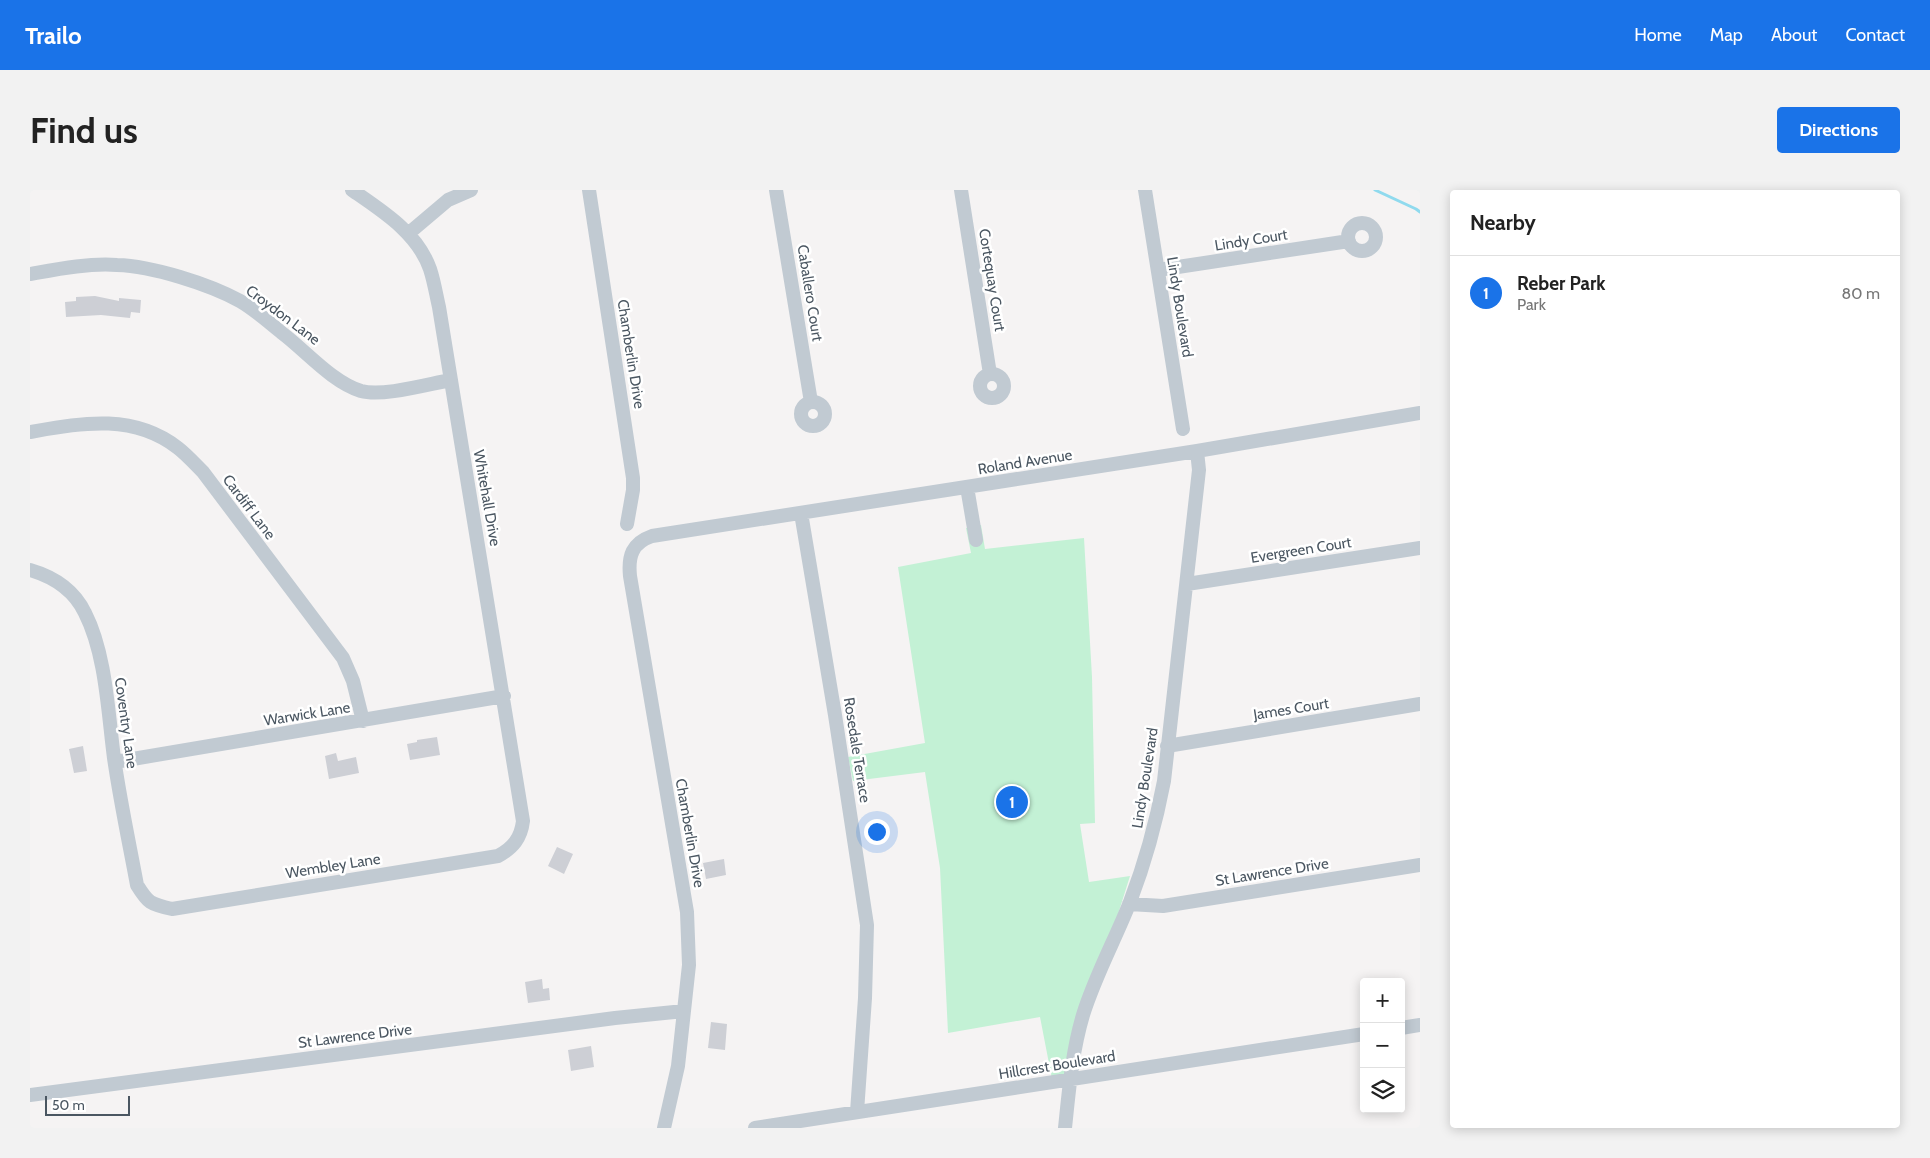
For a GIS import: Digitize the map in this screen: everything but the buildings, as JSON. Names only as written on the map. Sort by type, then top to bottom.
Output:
[{"type":"street","name":"Whitehall Drive","points":[[352,190],[409,233],[424,256],[429,268],[439,307],[523,821],[522,831],[515,843]]},
{"type":"street","points":[[409,233],[448,200],[471,190]]},
{"type":"street","name":"Chamberlin Drive","points":[[588,190],[633,478],[633,490],[627,524]]},
{"type":"street","name":"Caballero Court","points":[[776,190],[811,402]]},
{"type":"street","name":"Cortequay Court","points":[[961,190],[990,374]]},
{"type":"street","name":"Lindy Boulevard","points":[[1145,190],[1183,430]]},
{"type":"street","name":"Lindy Court","points":[[1158,270],[1349,242]]},
{"type":"street","name":"Croydon Lane","points":[[30,274],[116,264],[146,268],[201,284],[240,301],[283,333],[341,381],[362,391],[383,392],[451,380]]},
{"type":"street","name":"Roland Avenue","points":[[636,545],[652,536],[1197,451],[1420,412]]},
{"type":"street","name":"Cardiff Lane","points":[[30,432],[68,425],[109,423],[137,429],[165,440],[178,448],[203,472],[343,658],[353,681],[363,721]]},
{"type":"street","name":"Lindy Boulevard","points":[[1065,1128],[1069,1080],[1083,1014],[1100,966],[1129,904],[1144,862],[1156,820],[1164,781],[1199,470],[1197,451]]},
{"type":"street","points":[[967,487],[976,540]]},
{"type":"street","name":"Rosedale Terrace","points":[[801,513],[834,705],[866,925],[865,998],[857,1112]]},
{"type":"street","name":"Chamberlin Drive","points":[[636,545],[630,558],[630,576],[687,912],[689,965],[678,1066],[664,1128]]},
{"type":"street","name":"Evergreen Court","points":[[1187,584],[1420,548]]},
{"type":"street","name":"Coventry Lane","points":[[30,570],[45,575],[69,591],[85,612],[92,628],[100,656],[115,762],[137,885],[147,901],[152,905]]},
{"type":"street","name":"Warwick Lane","points":[[115,762],[504,696]]},
{"type":"street","name":"James Court","points":[[1167,746],[1420,704]]},
{"type":"street","name":"Wembley Lane","points":[[152,905],[172,909],[498,856],[515,843]]},
{"type":"street","name":"St Lawrence Drive","points":[[1129,904],[1163,906],[1420,865]]},
{"type":"street","name":"St Lawrence Drive","points":[[30,1095],[615,1018],[684,1011]]},
{"type":"street","points":[[1405,1027],[1420,1025]]},
{"type":"street","name":"Hillcrest Boulevard","points":[[754,1128],[1360,1035]]},
{"type":"green space","points":[[981,525],[985,549],[1084,538],[1092,677],[1095,823],[1080,824],[1089,882],[1130,876],[1066,1080],[1052,1079],[1040,1017],[948,1033],[940,868],[925,772],[853,781],[848,757],[925,743],[898,567],[971,553],[966,528]]},
{"type":"waterway","points":[[1375,190],[1420,212]]},
{"type":"place","name":"Reber Park","points":[[1012,802]]}]
